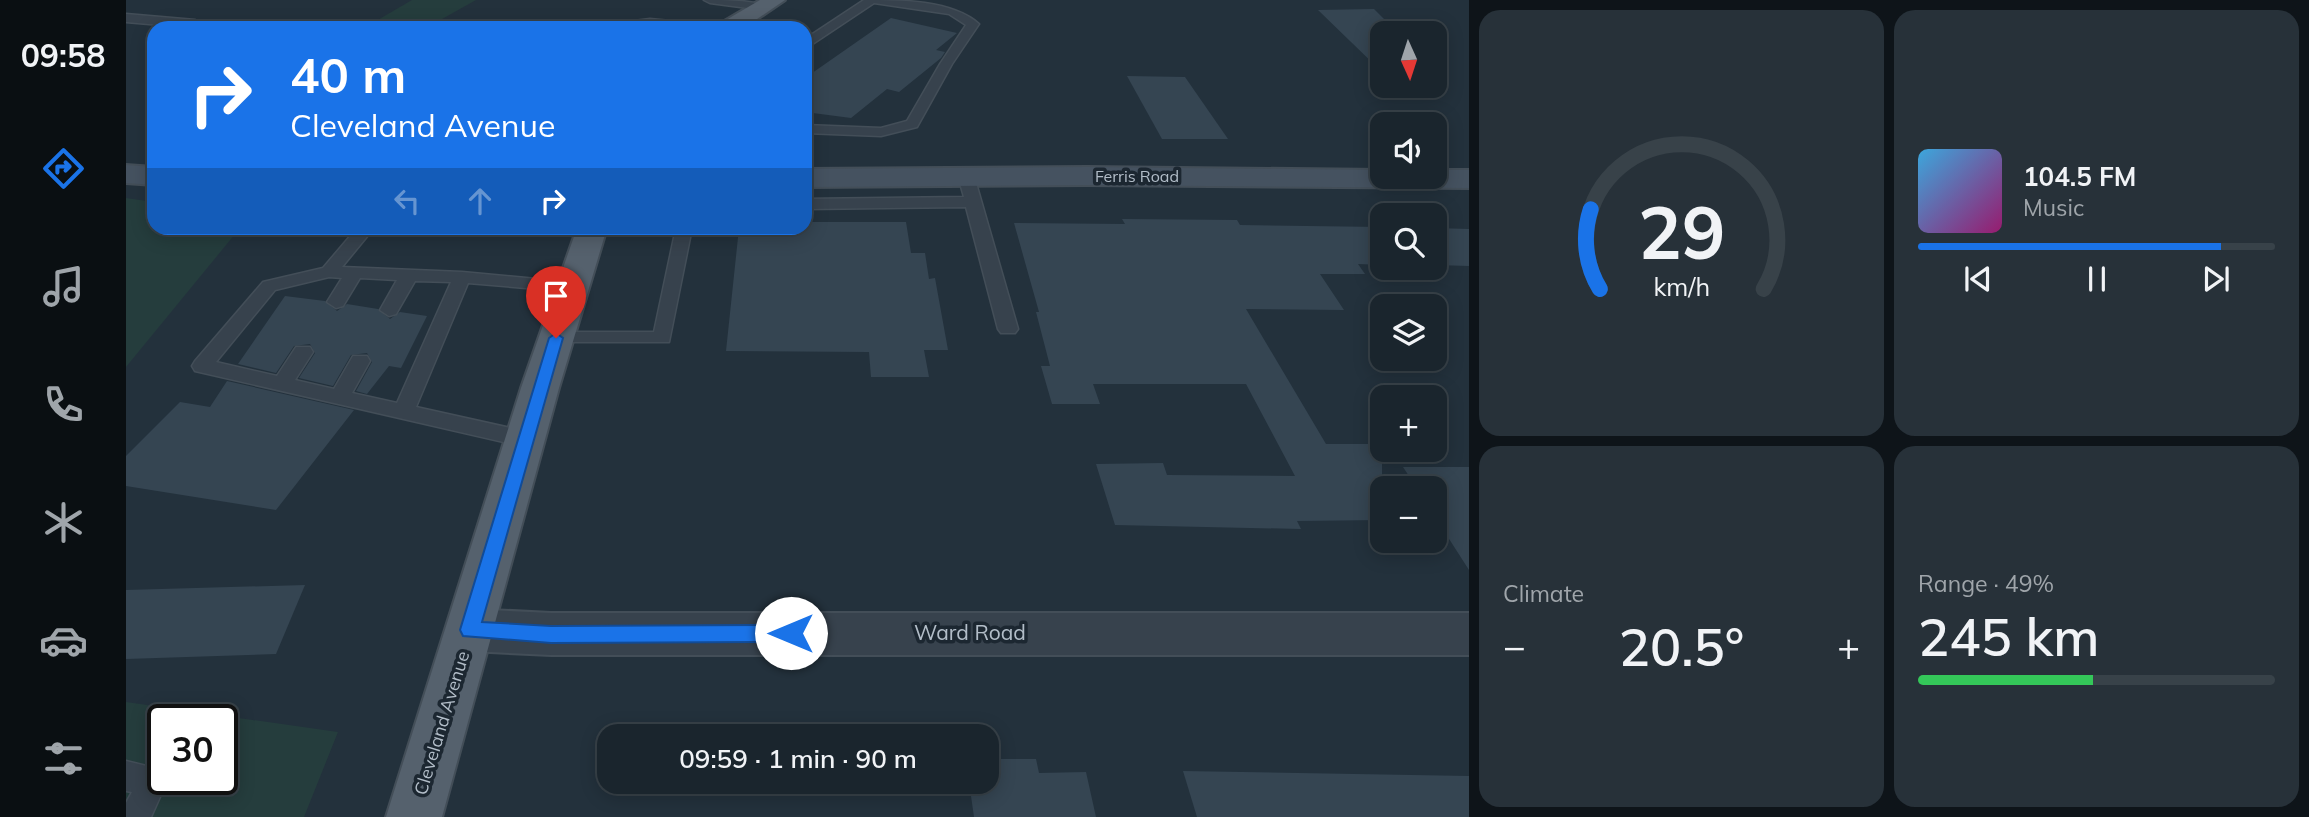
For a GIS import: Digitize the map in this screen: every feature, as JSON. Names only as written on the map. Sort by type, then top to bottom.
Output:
[{"type":"main road","points":[[740,21],[769,3]]},
{"type":"main road","points":[[126,174],[147,176]]},
{"type":"main road","name":"Ferris Road","points":[[812,178],[970,189],[1469,178]]},
{"type":"main road","name":"Cleveland Avenue","points":[[414,817],[525,439],[590,235]]},
{"type":"street","name":"Ward Road","points":[[470,630],[551,634],[1469,634]]},
{"type":"lane","points":[[710,0],[769,3]]},
{"type":"lane","points":[[812,40],[873,0],[952,11],[973,24],[946,64],[912,124],[881,132],[812,129]]},
{"type":"lane","points":[[126,18],[160,21]]},
{"type":"lane","points":[[812,203],[970,189],[1008,329]]},
{"type":"lane","points":[[329,272],[360,235]]},
{"type":"lane","points":[[556,338],[662,338],[683,235]]},
{"type":"lane","points":[[525,439],[202,366],[269,286],[329,272],[462,277],[573,287]]},
{"type":"lane","points":[[336,302],[354,273]]},
{"type":"lane","points":[[388,310],[409,275]]},
{"type":"lane","points":[[402,412],[462,277]]},
{"type":"lane","points":[[283,383],[303,352]]},
{"type":"lane","points":[[339,397],[360,361]]},
{"type":"lane","points":[[126,776],[154,781],[135,817]]},
{"type":"green space","points":[[412,0],[476,0],[438,21],[376,21]]},
{"type":"green space","points":[[126,198],[147,201],[147,235],[234,235],[126,367]]},
{"type":"green space","points":[[126,702],[147,705],[147,795],[238,795],[238,718],[338,732],[304,817],[126,817]]},
{"type":"building","points":[[1374,9],[1386,21],[1370,21],[1370,60],[1318,10]]},
{"type":"building","points":[[891,18],[957,33],[936,50],[945,52],[941,58],[899,92],[887,89],[851,118],[812,113],[812,73]]},
{"type":"building","points":[[1127,76],[1185,77],[1228,139],[1162,139]]},
{"type":"building","points":[[1122,219],[1237,220],[1240,225],[1370,227],[1370,264],[1358,264],[1365,274],[1320,274],[1344,310],[1246,309],[1326,444],[1370,444],[1370,462],[1382,462],[1382,476],[1370,476],[1370,520],[1297,521],[1301,529],[1115,525],[1096,464],[1163,463],[1167,475],[1295,476],[1246,384],[1093,384],[1100,404],[1052,404],[1041,366],[1050,366],[1036,312],[1039,312],[1014,223],[1125,224]]},
{"type":"building","points":[[812,222],[906,222],[911,253],[925,253],[929,279],[935,278],[948,350],[924,350],[929,377],[871,377],[869,352],[726,351],[738,235],[812,235]]},
{"type":"building","points":[[1447,228],[1469,229],[1469,266],[1447,265]]},
{"type":"building","points":[[285,296],[325,301],[337,311],[347,304],[378,309],[390,319],[400,312],[427,316],[401,368],[389,366],[367,394],[356,391],[372,362],[367,353],[351,355],[333,386],[299,378],[315,353],[310,344],[294,346],[276,373],[238,364]]},
{"type":"building","points":[[227,381],[354,410],[276,510],[126,486],[126,456],[180,402],[210,407]]},
{"type":"building","points":[[1403,467],[1469,467],[1469,570],[1447,536],[1447,476],[1409,476]]},
{"type":"building","points":[[305,585],[276,654],[126,659],[126,590]]},
{"type":"building","points":[[999,759],[1036,759],[1039,773],[1086,772],[1096,817],[974,817],[971,794],[999,794]]},
{"type":"building","points":[[1183,771],[1469,776],[1469,817],[1197,817]]},
{"type":"route","points":[[556,338],[470,630],[551,634],[791,633]]}]
